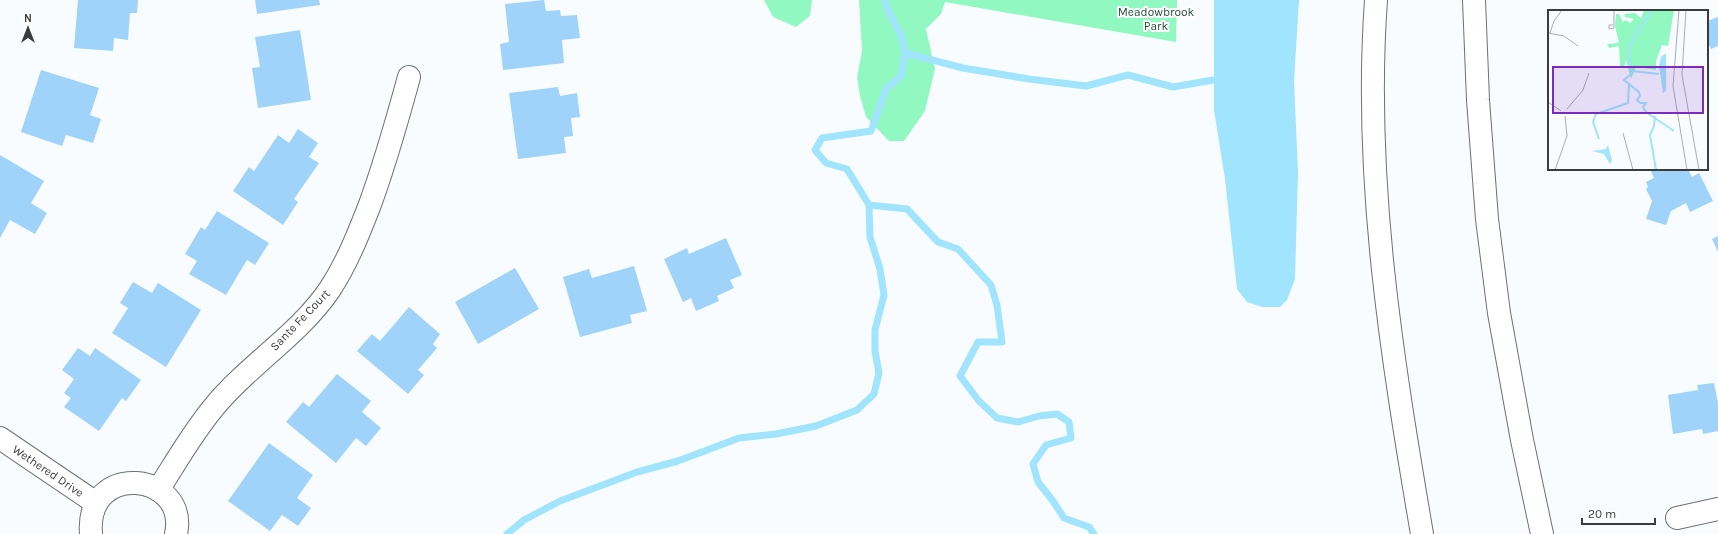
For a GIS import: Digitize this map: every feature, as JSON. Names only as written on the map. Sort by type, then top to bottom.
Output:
[{"type":"main road","points":[[1376,0],[1373,99],[1378,226],[1389,328],[1422,534]]},
{"type":"main road","points":[[1474,0],[1478,100],[1487,219],[1499,313],[1522,440],[1542,534]]},
{"type":"main road","name":"Sante Fe Court","points":[[158,490],[214,407],[243,376],[298,326],[330,290],[344,266],[360,231],[394,133],[409,77]]},
{"type":"main road","name":"Wethered Drive","points":[[0,438],[96,503]]},
{"type":"main road","points":[[91,534],[90,521],[96,503],[104,494],[116,486],[130,482],[145,483],[158,490],[169,499],[176,513],[178,527],[176,534]]},
{"type":"main road","points":[[1677,518],[1718,509]]},
{"type":"green space","points":[[764,0],[812,0],[810,16],[796,27],[773,17]]},
{"type":"green space","name":"Meadowbrook Park","points":[[859,0],[1177,0],[1176,42],[945,2],[941,14],[926,29],[935,69],[925,111],[904,141],[889,141],[866,117],[860,96],[857,77],[862,51]]},
{"type":"water","points":[[1214,0],[1299,0],[1294,81],[1298,172],[1295,279],[1287,300],[1280,307],[1262,307],[1247,302],[1237,289],[1225,179],[1214,110]]},
{"type":"building","points":[[78,0],[138,0],[137,13],[130,13],[128,40],[114,38],[113,51],[74,48]]},
{"type":"building","points":[[255,0],[319,0],[320,5],[257,14]]},
{"type":"building","points":[[544,0],[546,11],[560,10],[561,16],[577,15],[580,38],[562,40],[564,63],[503,70],[500,44],[509,42],[505,4]]},
{"type":"building","points":[[1718,17],[1718,46],[1711,49],[1710,46],[1708,47],[1708,21]]},
{"type":"building","points":[[300,30],[311,100],[258,108],[252,68],[260,67],[255,37]]},
{"type":"building","points":[[41,70],[99,88],[90,115],[101,119],[93,143],[66,135],[62,146],[21,132]]},
{"type":"building","points":[[558,87],[560,96],[577,93],[580,117],[571,118],[573,136],[564,137],[566,153],[518,159],[509,93]]},
{"type":"building","points":[[298,129],[318,143],[309,157],[319,163],[294,199],[298,202],[283,225],[233,191],[249,167],[254,171],[278,135],[289,143]]},
{"type":"building","points":[[0,155],[44,181],[31,203],[47,213],[35,234],[10,220],[0,238]]},
{"type":"building","points":[[1650,170],[1688,170],[1692,177],[1699,173],[1713,201],[1690,212],[1686,203],[1671,211],[1666,225],[1646,219],[1652,201],[1646,189],[1648,187],[1646,182],[1654,178]]},
{"type":"building","points":[[217,211],[269,243],[255,265],[247,260],[226,295],[189,274],[197,261],[185,254],[201,227],[205,230]]},
{"type":"building","points":[[1718,236],[1718,252],[1712,239]]},
{"type":"building","points":[[726,238],[742,275],[730,280],[734,288],[717,296],[719,301],[696,311],[691,298],[683,302],[664,259],[687,248],[689,254]]},
{"type":"building","points":[[634,266],[647,311],[630,315],[632,323],[580,337],[563,277],[589,269],[592,278]]},
{"type":"building","points":[[515,268],[539,309],[478,344],[455,302]]},
{"type":"building","points":[[133,282],[152,293],[158,283],[201,310],[166,367],[112,333],[128,308],[120,303]]},
{"type":"building","points":[[409,307],[440,334],[433,344],[437,348],[418,370],[424,375],[408,394],[357,351],[372,334],[380,341]]},
{"type":"building","points":[[78,348],[90,356],[95,348],[141,380],[126,401],[122,398],[99,431],[64,407],[71,398],[64,393],[74,379],[62,370]]},
{"type":"building","points":[[337,374],[371,401],[362,412],[381,428],[366,446],[356,438],[336,463],[286,422],[303,402],[309,407]]},
{"type":"building","points":[[1714,383],[1718,403],[1718,431],[1703,434],[1702,429],[1673,434],[1668,395],[1698,390],[1697,385]]},
{"type":"building","points":[[269,443],[313,475],[297,498],[311,508],[298,526],[282,515],[270,531],[228,501]]},
{"type":"waterway","points":[[885,0],[888,11],[901,35],[905,53],[901,76],[886,89],[871,131],[822,138],[815,150],[826,163],[847,169],[869,205],[907,209],[938,242],[958,249],[991,285],[997,305],[1002,342],[978,342],[960,376],[979,401],[997,418],[1018,422],[1039,416],[1057,414],[1069,422],[1071,438],[1046,445],[1033,464],[1038,482],[1064,518],[1089,527],[1094,534]]},
{"type":"waterway","points":[[905,53],[963,68],[1029,79],[1086,86],[1128,75],[1173,87],[1213,80]]},
{"type":"waterway","points":[[507,534],[524,520],[560,501],[637,472],[678,461],[739,438],[776,434],[816,426],[857,410],[874,394],[879,373],[875,351],[875,330],[884,295],[880,269],[870,237],[869,205]]}]
